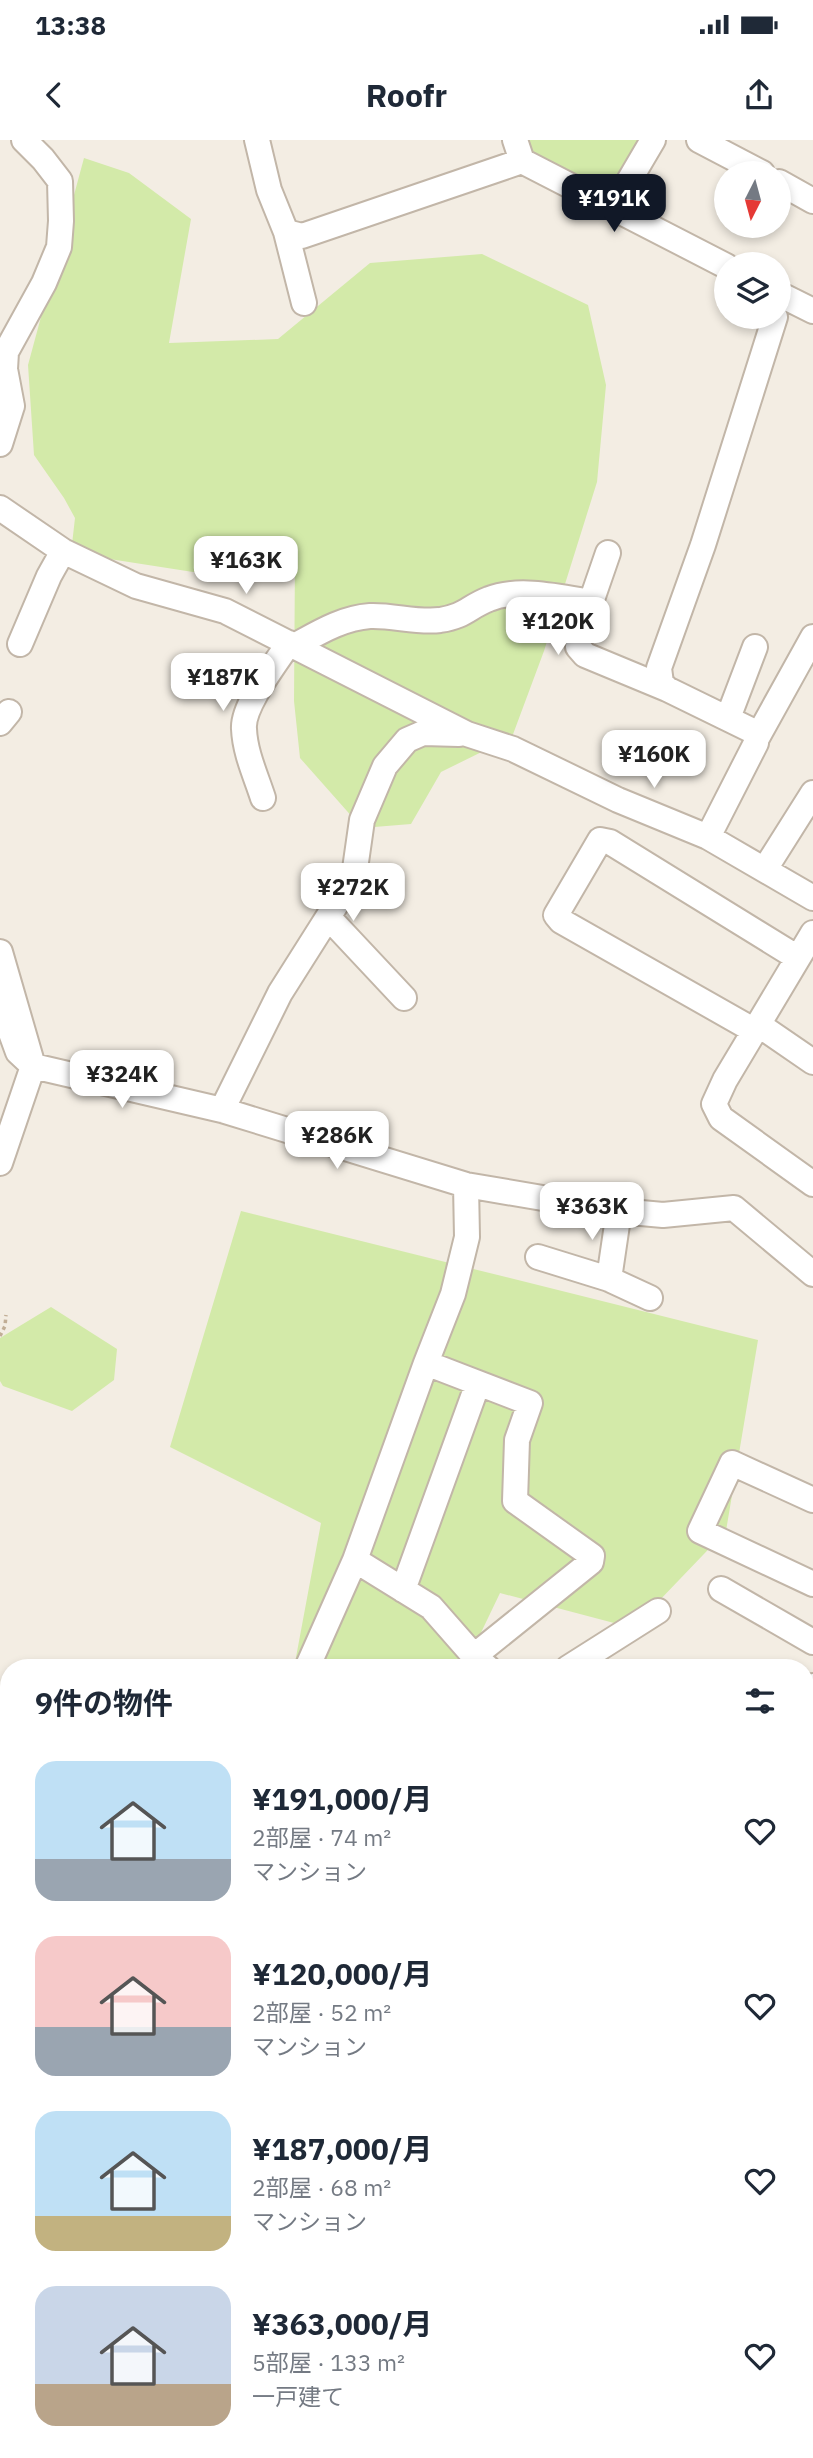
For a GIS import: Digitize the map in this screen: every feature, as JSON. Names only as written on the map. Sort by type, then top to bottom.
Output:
[{"type":"street","points":[[0,444],[6,405],[6,352],[44,283],[58,247],[61,221],[60,181],[24,140]]},
{"type":"street","points":[[257,140],[269,190],[286,232],[304,303]]},
{"type":"street","points":[[613,208],[653,140]]},
{"type":"street","points":[[699,140],[739,161]]},
{"type":"street","points":[[286,232],[302,236],[518,151],[613,208],[714,261]]},
{"type":"street","points":[[791,189],[813,201]]},
{"type":"street","points":[[791,306],[813,311]]},
{"type":"street","points":[[667,689],[661,683],[659,668],[703,545],[771,329]]},
{"type":"street","points":[[0,508],[63,551],[136,586],[225,611],[467,734],[513,749],[606,794],[708,837],[813,898]]},
{"type":"street","points":[[20,643],[63,551]]},
{"type":"street","points":[[608,553],[579,637],[578,647],[584,655],[667,689],[757,733],[757,738]]},
{"type":"street","points":[[263,798],[250,761],[243,727],[257,694],[292,644],[334,625],[369,616],[431,621],[458,617],[490,598],[544,594],[591,601]]},
{"type":"street","points":[[708,837],[757,738],[813,637]]},
{"type":"street","points":[[728,719],[755,647]]},
{"type":"street","points":[[222,1110],[280,993],[330,918],[354,876],[362,820],[385,766],[407,740],[423,733],[467,734]]},
{"type":"street","points":[[765,869],[813,793]]},
{"type":"street","points":[[798,958],[610,842],[600,840],[556,915],[561,921],[757,1028],[813,1062]]},
{"type":"street","points":[[330,918],[404,998]]},
{"type":"street","points":[[813,933],[725,1080],[714,1104],[721,1118],[813,1184]]},
{"type":"street","points":[[0,952],[33,1066],[0,1163]]},
{"type":"street","points":[[0,1003],[18,1052],[33,1066],[222,1110],[466,1185],[619,1211],[663,1215],[734,1208],[813,1274]]},
{"type":"street","points":[[311,1659],[355,1560],[453,1294],[467,1237],[466,1185]]},
{"type":"street","points":[[609,1279],[619,1211]]},
{"type":"street","points":[[538,1258],[609,1279],[650,1298]]},
{"type":"street","points":[[426,1363],[530,1403],[517,1440],[515,1500],[592,1556],[591,1562],[484,1659]]},
{"type":"street","points":[[403,1590],[478,1383]]},
{"type":"street","points":[[813,1500],[732,1463],[700,1531],[813,1584]]},
{"type":"street","points":[[355,1560],[431,1607],[478,1659]]},
{"type":"street","points":[[721,1589],[813,1642]]},
{"type":"street","points":[[582,1659],[658,1611]]},
{"type":"path","points":[[0,1336],[6,1315]]},
{"type":"green space","points":[[522,140],[643,140],[613,190],[602,195],[530,157]]},
{"type":"green space","points":[[84,158],[129,173],[191,219],[169,343],[278,339],[370,263],[482,254],[588,305],[606,385],[597,482],[544,651],[512,737],[441,772],[411,824],[362,828],[300,758],[294,701],[295,557],[193,572],[71,553],[75,518],[34,455],[28,365]]},
{"type":"green space","points":[[241,1211],[758,1340],[726,1531],[633,1628],[500,1593],[468,1659],[296,1659],[321,1523],[170,1447]]},
{"type":"green space","points":[[51,1307],[117,1349],[114,1380],[72,1411],[3,1386],[0,1381],[0,1338]]}]
